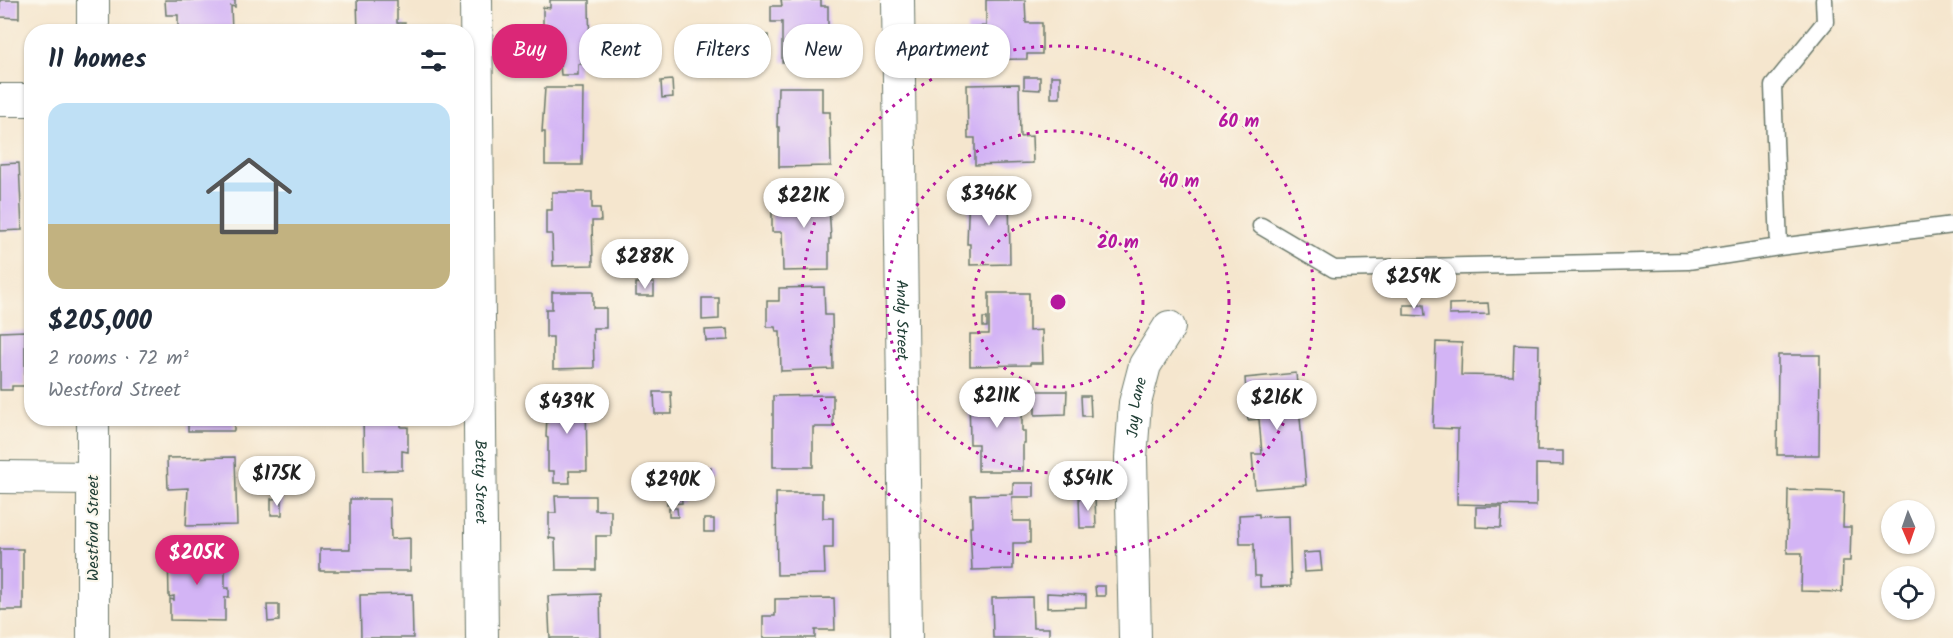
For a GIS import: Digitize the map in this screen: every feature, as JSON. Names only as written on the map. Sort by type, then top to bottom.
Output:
[{"type":"street","points":[[93,0],[93,24]]},
{"type":"street","name":"Betty Street","points":[[476,0],[482,638]]},
{"type":"street","name":"Andy Street","points":[[897,0],[906,638]]},
{"type":"street","points":[[0,100],[24,100]]},
{"type":"street","name":"Jay Lane","points":[[1136,638],[1131,458],[1135,403],[1145,365],[1169,327]]},
{"type":"street","name":"Westford Street","points":[[93,426],[93,638]]},
{"type":"street","points":[[0,477],[93,478]]},
{"type":"lane","points":[[1779,247],[1773,86],[1825,22],[1824,0]]},
{"type":"lane","points":[[1261,226],[1334,269],[1688,261],[1953,225]]},
{"type":"building","points":[[0,0],[19,0],[19,18],[0,17]]},
{"type":"building","points":[[165,0],[235,0],[235,7],[231,6],[232,24],[178,24],[178,15],[166,15]]},
{"type":"building","points":[[357,0],[397,0],[397,23],[405,23],[405,24],[358,24]]},
{"type":"building","points":[[550,0],[589,0],[589,24],[579,24],[578,75],[567,75],[567,24],[543,24],[543,7],[550,8]]},
{"type":"building","points":[[781,0],[821,0],[821,6],[828,6],[828,24],[783,24],[783,62],[782,22],[771,22],[771,6],[782,6]]},
{"type":"building","points":[[986,0],[1025,0],[1026,23],[1042,23],[1042,54],[1027,54],[1027,59],[1010,59],[1010,24],[986,24]]},
{"type":"building","points":[[1051,76],[1060,76],[1060,98],[1051,98]]},
{"type":"building","points":[[1024,77],[1040,77],[1040,90],[1024,89]]},
{"type":"building","points":[[672,80],[673,97],[662,98],[661,81]]},
{"type":"building","points":[[1019,84],[1020,137],[1032,136],[1033,163],[975,165],[975,138],[968,138],[967,85]]},
{"type":"building","points":[[778,87],[822,87],[822,112],[830,112],[831,166],[779,167]]},
{"type":"building","points":[[545,88],[583,88],[582,165],[545,165],[545,132],[542,132]]},
{"type":"building","points":[[19,163],[22,230],[0,231],[0,164]]},
{"type":"building","points":[[782,189],[828,189],[831,239],[829,239],[829,270],[783,271],[782,232],[772,232],[772,209],[783,209]]},
{"type":"building","points":[[1009,189],[1010,264],[970,265],[970,244],[967,244],[969,190]]},
{"type":"building","points":[[552,192],[592,192],[592,208],[600,208],[601,221],[592,221],[593,265],[553,266],[552,234],[546,234],[546,210],[552,210]]},
{"type":"building","points":[[636,283],[654,283],[654,296],[636,296]]},
{"type":"building","points":[[824,287],[825,315],[832,315],[833,369],[781,371],[780,331],[776,331],[775,327],[767,327],[767,301],[779,301],[779,288]]},
{"type":"building","points":[[552,292],[593,292],[593,308],[606,308],[606,328],[593,328],[594,368],[553,369],[553,337],[546,337],[546,309],[552,309]]},
{"type":"building","points":[[989,293],[1029,293],[1029,331],[1042,330],[1043,363],[970,366],[970,334],[989,334]]},
{"type":"building","points":[[702,298],[719,298],[719,319],[702,320]]},
{"type":"building","points":[[1488,303],[1489,314],[1449,315],[1449,304]]},
{"type":"building","points":[[1404,305],[1424,305],[1425,316],[1404,315]]},
{"type":"building","points":[[983,318],[987,318],[987,327],[983,327]]},
{"type":"building","points":[[727,329],[728,340],[706,341],[705,330]]},
{"type":"building","points":[[24,331],[24,386],[12,386],[12,390],[0,390],[0,332]]},
{"type":"building","points":[[1436,342],[1462,343],[1461,375],[1513,376],[1514,344],[1539,345],[1537,451],[1563,451],[1563,465],[1536,464],[1536,506],[1457,504],[1458,429],[1433,428]]},
{"type":"building","points":[[1778,355],[1820,355],[1819,455],[1777,455]]},
{"type":"building","points":[[1296,373],[1306,485],[1255,489],[1252,454],[1262,454],[1259,419],[1248,420],[1245,378]]},
{"type":"building","points":[[1022,390],[1022,431],[1025,431],[1023,471],[978,471],[978,444],[970,444],[969,391]]},
{"type":"building","points":[[1035,391],[1067,391],[1066,414],[1035,415]]},
{"type":"building","points":[[654,392],[671,392],[672,414],[655,414]]},
{"type":"building","points":[[586,393],[587,471],[569,471],[570,483],[554,483],[554,471],[548,471],[548,438],[546,437],[548,394]]},
{"type":"building","points":[[833,395],[833,427],[813,427],[813,467],[773,467],[773,396]]},
{"type":"building","points":[[1081,396],[1090,396],[1091,416],[1082,416]]},
{"type":"building","points":[[188,426],[234,426],[234,431],[188,431]]},
{"type":"building","points":[[363,426],[408,427],[408,452],[402,451],[402,470],[364,471]]},
{"type":"building","points":[[235,457],[237,525],[186,526],[188,488],[168,489],[167,458]]},
{"type":"building","points":[[660,466],[673,466],[673,478],[660,479]]},
{"type":"building","points":[[702,468],[711,468],[711,477],[702,477]]},
{"type":"building","points":[[1013,483],[1034,483],[1034,497],[1012,497],[1013,521],[1030,521],[1030,543],[1013,543],[1013,569],[972,570],[971,495],[1013,494]]},
{"type":"building","points":[[681,485],[682,503],[667,504],[666,486]]},
{"type":"building","points":[[1788,490],[1844,492],[1843,527],[1851,527],[1850,561],[1843,561],[1842,592],[1801,591],[1802,553],[1787,553]]},
{"type":"building","points":[[776,493],[823,493],[823,518],[833,518],[833,548],[824,548],[825,574],[777,575]]},
{"type":"building","points":[[1095,495],[1096,528],[1080,528],[1079,496]]},
{"type":"building","points":[[555,496],[595,496],[595,510],[611,510],[611,536],[596,536],[596,570],[556,570],[555,539],[549,538],[549,513],[556,513]]},
{"type":"building","points":[[282,498],[282,515],[271,515],[271,499]]},
{"type":"building","points":[[350,499],[390,499],[391,539],[410,538],[410,571],[320,571],[320,549],[350,549]]},
{"type":"building","points":[[1476,507],[1502,507],[1501,528],[1476,527]]},
{"type":"building","points":[[669,508],[677,508],[678,517],[669,517]]},
{"type":"building","points":[[1259,514],[1259,517],[1289,516],[1291,586],[1260,587],[1260,576],[1255,576],[1254,544],[1240,544],[1239,515]]},
{"type":"building","points":[[704,519],[714,519],[714,532],[704,532]]},
{"type":"building","points":[[0,549],[23,549],[23,610],[0,610]]},
{"type":"building","points":[[168,551],[225,551],[225,588],[229,588],[229,597],[225,597],[225,621],[170,620],[170,599],[174,600],[174,596],[169,597]]},
{"type":"building","points":[[1320,552],[1322,571],[1304,572],[1303,553]]},
{"type":"building","points":[[1095,586],[1105,586],[1105,596],[1096,596]]},
{"type":"building","points":[[1047,593],[1086,595],[1086,607],[1047,608]]},
{"type":"building","points":[[412,594],[413,638],[361,638],[360,595]]},
{"type":"building","points":[[600,594],[601,638],[550,638],[548,596]]},
{"type":"building","points":[[1032,597],[1033,628],[1049,628],[1049,638],[993,638],[992,598]]},
{"type":"building","points":[[834,598],[835,630],[815,630],[815,638],[763,638],[763,616],[775,616],[775,599]]},
{"type":"building","points":[[267,605],[279,605],[279,621],[268,622]]}]
